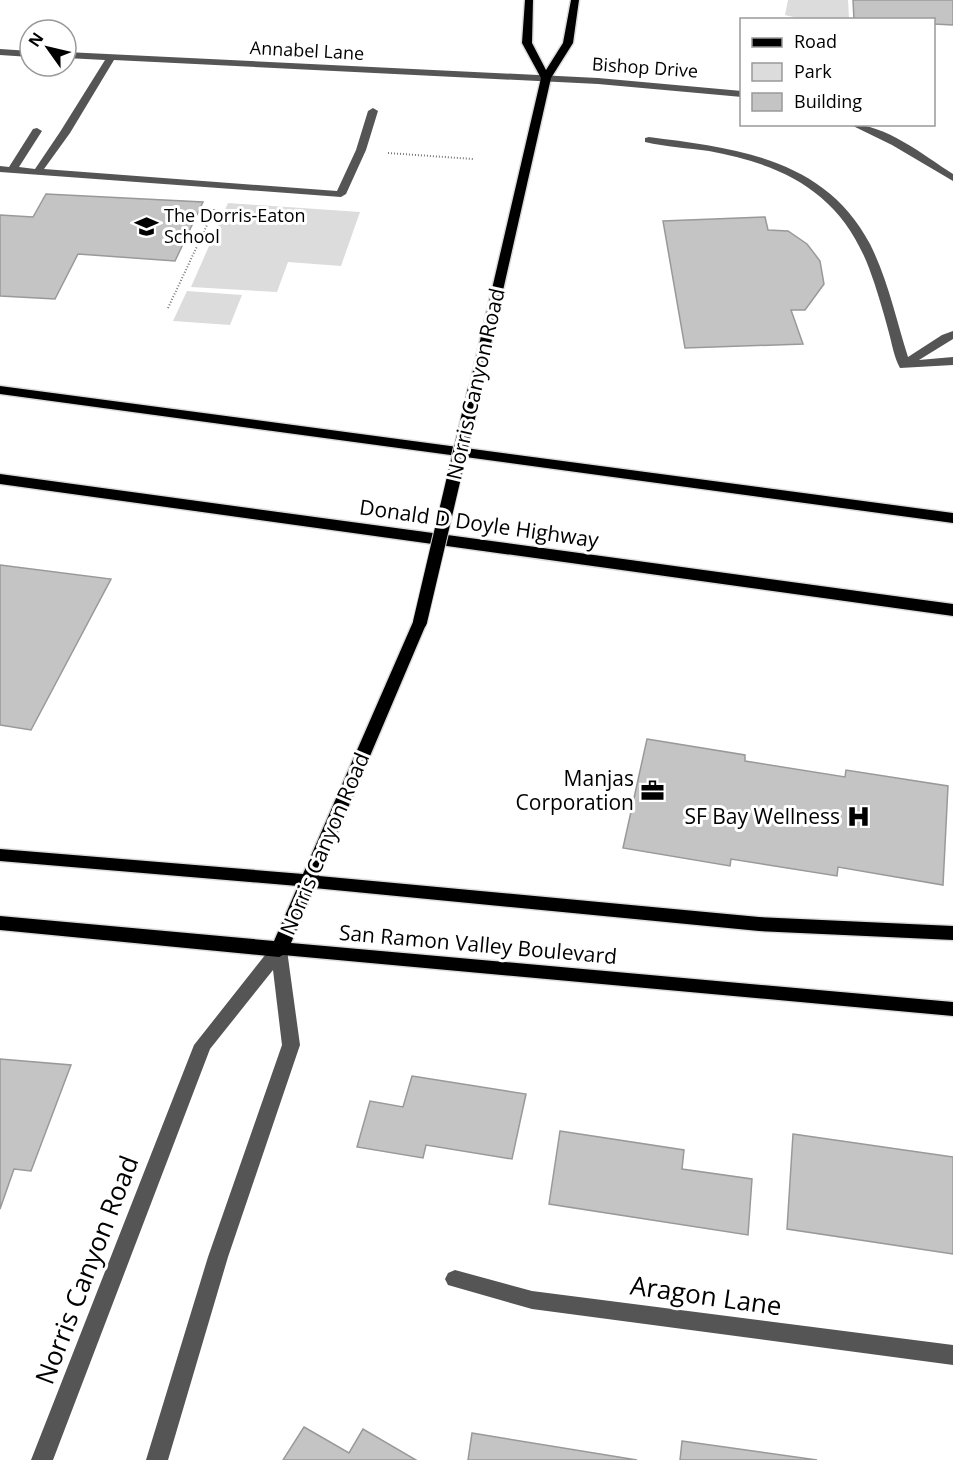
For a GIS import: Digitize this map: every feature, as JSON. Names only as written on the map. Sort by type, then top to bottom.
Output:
[{"type":"highway","points":[[0,390],[953,518]]},
{"type":"highway","name":"Donald D Doyle Highway","points":[[0,479],[953,610]]},
{"type":"main road","points":[[529,0],[527,43],[546,78]]},
{"type":"main road","name":"Norris Canyon Road","points":[[279,950],[420,622],[546,78],[568,44],[575,0]]},
{"type":"main road","points":[[0,855],[309,881],[759,924],[953,933]]},
{"type":"main road","name":"San Ramon Valley Boulevard","points":[[0,923],[279,950],[953,1009]]},
{"type":"street","points":[[0,52],[18,53]]},
{"type":"street","name":"Annabel Lane","points":[[78,57],[546,78]]},
{"type":"street","points":[[38,171],[65,133],[111,58]]},
{"type":"street","name":"Bishop Drive","points":[[546,78],[740,94]]},
{"type":"street","points":[[0,170],[340,194],[361,150],[373,111]]},
{"type":"street","points":[[858,126],[896,143],[953,178]]},
{"type":"street","points":[[12,170],[37,131]]},
{"type":"street","points":[[649,140],[732,151],[770,162],[803,179],[834,202],[855,228],[877,274],[904,365]]},
{"type":"street","points":[[904,365],[946,337],[953,335]]},
{"type":"street","points":[[904,365],[953,361]]},
{"type":"street","name":"Norris Canyon Road","points":[[42,1460],[203,1046],[279,950]]},
{"type":"street","name":"Norris Canyon Road","points":[[157,1460],[218,1257],[291,1045],[279,950]]},
{"type":"street","name":"Aragon Lane","points":[[455,1279],[532,1300],[953,1355]]},
{"type":"path","points":[[361,150],[473,159]]},
{"type":"path","points":[[168,308],[226,186]]},
{"type":"green space","points":[[788,0],[848,0],[849,18],[797,18],[785,15]]},
{"type":"green space","points":[[228,203],[360,212],[341,266],[288,262],[277,292],[191,287]]},
{"type":"green space","points":[[187,291],[242,295],[230,325],[173,321]]},
{"type":"building","points":[[853,0],[953,0],[953,25],[935,24],[935,18],[854,18]]},
{"type":"building","points":[[46,194],[203,202],[175,261],[78,254],[55,299],[0,296],[0,215],[33,217]]},
{"type":"building","points":[[765,217],[768,230],[788,231],[807,244],[820,261],[824,284],[805,310],[791,310],[803,344],[685,348],[663,221]]},
{"type":"building","points":[[0,565],[111,579],[31,730],[0,725]]},
{"type":"building","points":[[647,739],[745,755],[745,761],[845,777],[846,770],[948,786],[943,885],[838,867],[837,876],[731,859],[730,866],[623,848]]},
{"type":"building","points":[[0,1059],[71,1065],[31,1171],[14,1169],[0,1209]]},
{"type":"building","points":[[412,1076],[526,1094],[512,1159],[426,1145],[423,1158],[357,1147],[370,1101],[403,1107]]},
{"type":"building","points":[[560,1131],[684,1150],[682,1169],[752,1179],[748,1235],[549,1204]]},
{"type":"building","points":[[793,1134],[953,1157],[953,1254],[787,1229]]},
{"type":"building","points":[[304,1427],[349,1453],[363,1429],[416,1460],[283,1460]]},
{"type":"building","points":[[472,1433],[637,1460],[468,1460]]},
{"type":"building","points":[[682,1441],[817,1460],[680,1460]]},
{"type":"place","name":"The Dorris-Eaton School","points":[[146,226]]},
{"type":"place","name":"Manjas Corporation","points":[[652,791]]},
{"type":"place","name":"SF Bay Wellness","points":[[858,817]]}]
